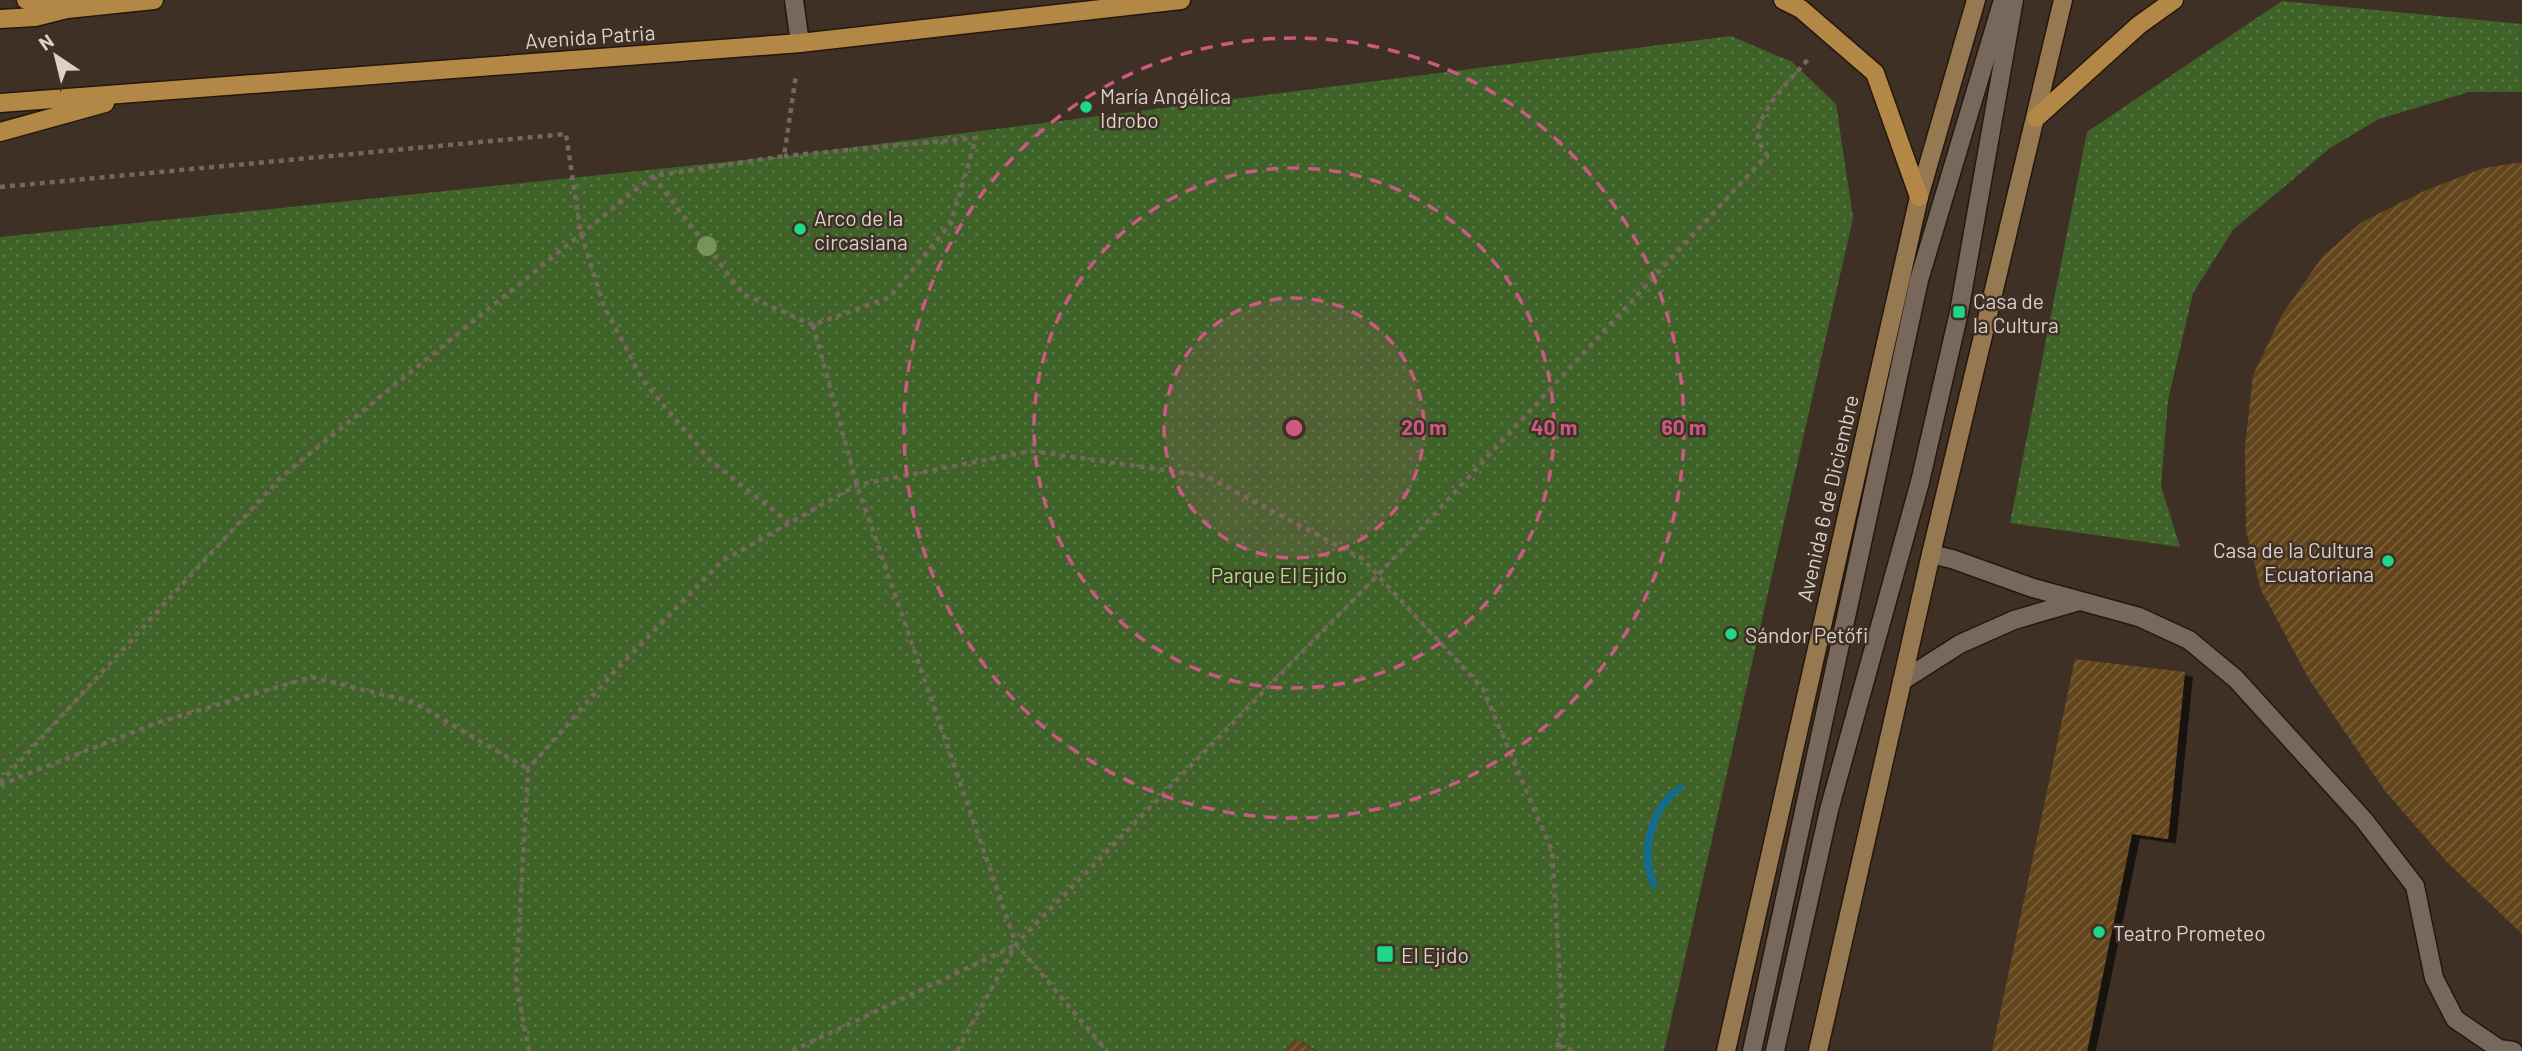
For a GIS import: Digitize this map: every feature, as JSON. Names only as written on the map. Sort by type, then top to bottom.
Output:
[{"type":"main road","points":[[26,0],[67,9]]},
{"type":"main road","points":[[0,33],[35,17],[67,9],[154,0]]},
{"type":"main road","name":"Avenida Patria","points":[[0,103],[800,43],[1181,0]]},
{"type":"main road","points":[[1783,0],[1801,9],[1874,73],[1919,197]]},
{"type":"main road","name":"Avenida 6 de Diciembre","points":[[1726,1051],[1919,197],[1976,0]]},
{"type":"main road","points":[[1818,1051],[1931,554],[2063,0]]},
{"type":"main road","points":[[2036,118],[2138,25],[2174,0]]},
{"type":"main road","points":[[0,19],[35,17]]},
{"type":"main road","points":[[0,132],[142,92]]},
{"type":"street","points":[[794,0],[800,43]]},
{"type":"street","points":[[1752,1051],[1919,280],[2003,0]]},
{"type":"street","points":[[1775,1051],[1829,810],[1920,482],[1959,312],[2014,0]]},
{"type":"street","points":[[1931,554],[1965,563],[2033,588],[2139,617],[2189,640],[2236,678],[2364,820],[2415,887],[2434,978],[2455,1019],[2499,1049],[2513,1051]]},
{"type":"street","points":[[1902,681],[1961,644],[2014,620],[2080,600]]},
{"type":"path","points":[[957,1051],[1016,944],[1378,575],[1767,155],[1758,136],[1760,121],[1769,106],[1829,34]]},
{"type":"path","points":[[784,156],[800,43]]},
{"type":"path","points":[[0,187],[566,134],[581,234],[604,306],[644,382],[710,460],[789,523]]},
{"type":"path","points":[[0,784],[282,476],[653,176],[784,156],[976,138],[951,223],[890,297],[813,325],[743,294],[653,176]]},
{"type":"path","points":[[813,325],[857,485],[1016,944],[1107,1051]]},
{"type":"path","points":[[529,1051],[516,982],[528,769],[614,673],[722,561],[857,485],[1031,451],[1206,476],[1363,559],[1483,689],[1552,851],[1563,1027],[1557,1049],[1576,1051]]},
{"type":"path","points":[[0,784],[156,723],[311,677],[413,702],[528,769]]},
{"type":"path","points":[[792,1051],[1016,944]]},
{"type":"green space","points":[[2282,1],[2522,24],[2522,92],[2469,92],[2379,119],[2330,148],[2233,230],[2193,293],[2168,400],[2161,486],[2180,547],[2010,523],[2087,132]]},
{"type":"green space","name":"Parque El Ejido","points":[[1731,36],[1792,62],[1836,104],[1853,218],[1664,1051],[0,1051],[0,237],[784,156]]},
{"type":"water","points":[[1682,783],[1684,788],[1665,808],[1654,833],[1652,860],[1658,887],[1653,889],[1644,867],[1648,828],[1658,805]]},
{"type":"building","name":"Casa de la Cultura Ecuatoriana","points":[[2522,162],[2522,934],[2447,862],[2385,791],[2309,679],[2261,590],[2246,531],[2245,447],[2253,375],[2282,315],[2322,257],[2362,222],[2424,191],[2484,168]]},
{"type":"building","points":[[2075,659],[2185,672],[2168,839],[2132,834],[2087,1051],[1992,1051]]},
{"type":"building","points":[[1295,1038],[1315,1051],[1284,1051]]},
{"type":"place","name":"María Angélica Idrobo","points":[[1086,107]]},
{"type":"place","name":"Arco de la circasiana","points":[[800,229]]},
{"type":"place","name":"Casa de la Cultura","points":[[1959,312]]},
{"type":"place","name":"Casa de la Cultura Ecuatoriana","points":[[2388,561]]},
{"type":"place","name":"Sándor Petőfi","points":[[1731,634]]},
{"type":"place","name":"Teatro Prometeo","points":[[2099,932]]},
{"type":"place","name":"El Ejido","points":[[1385,954]]}]
